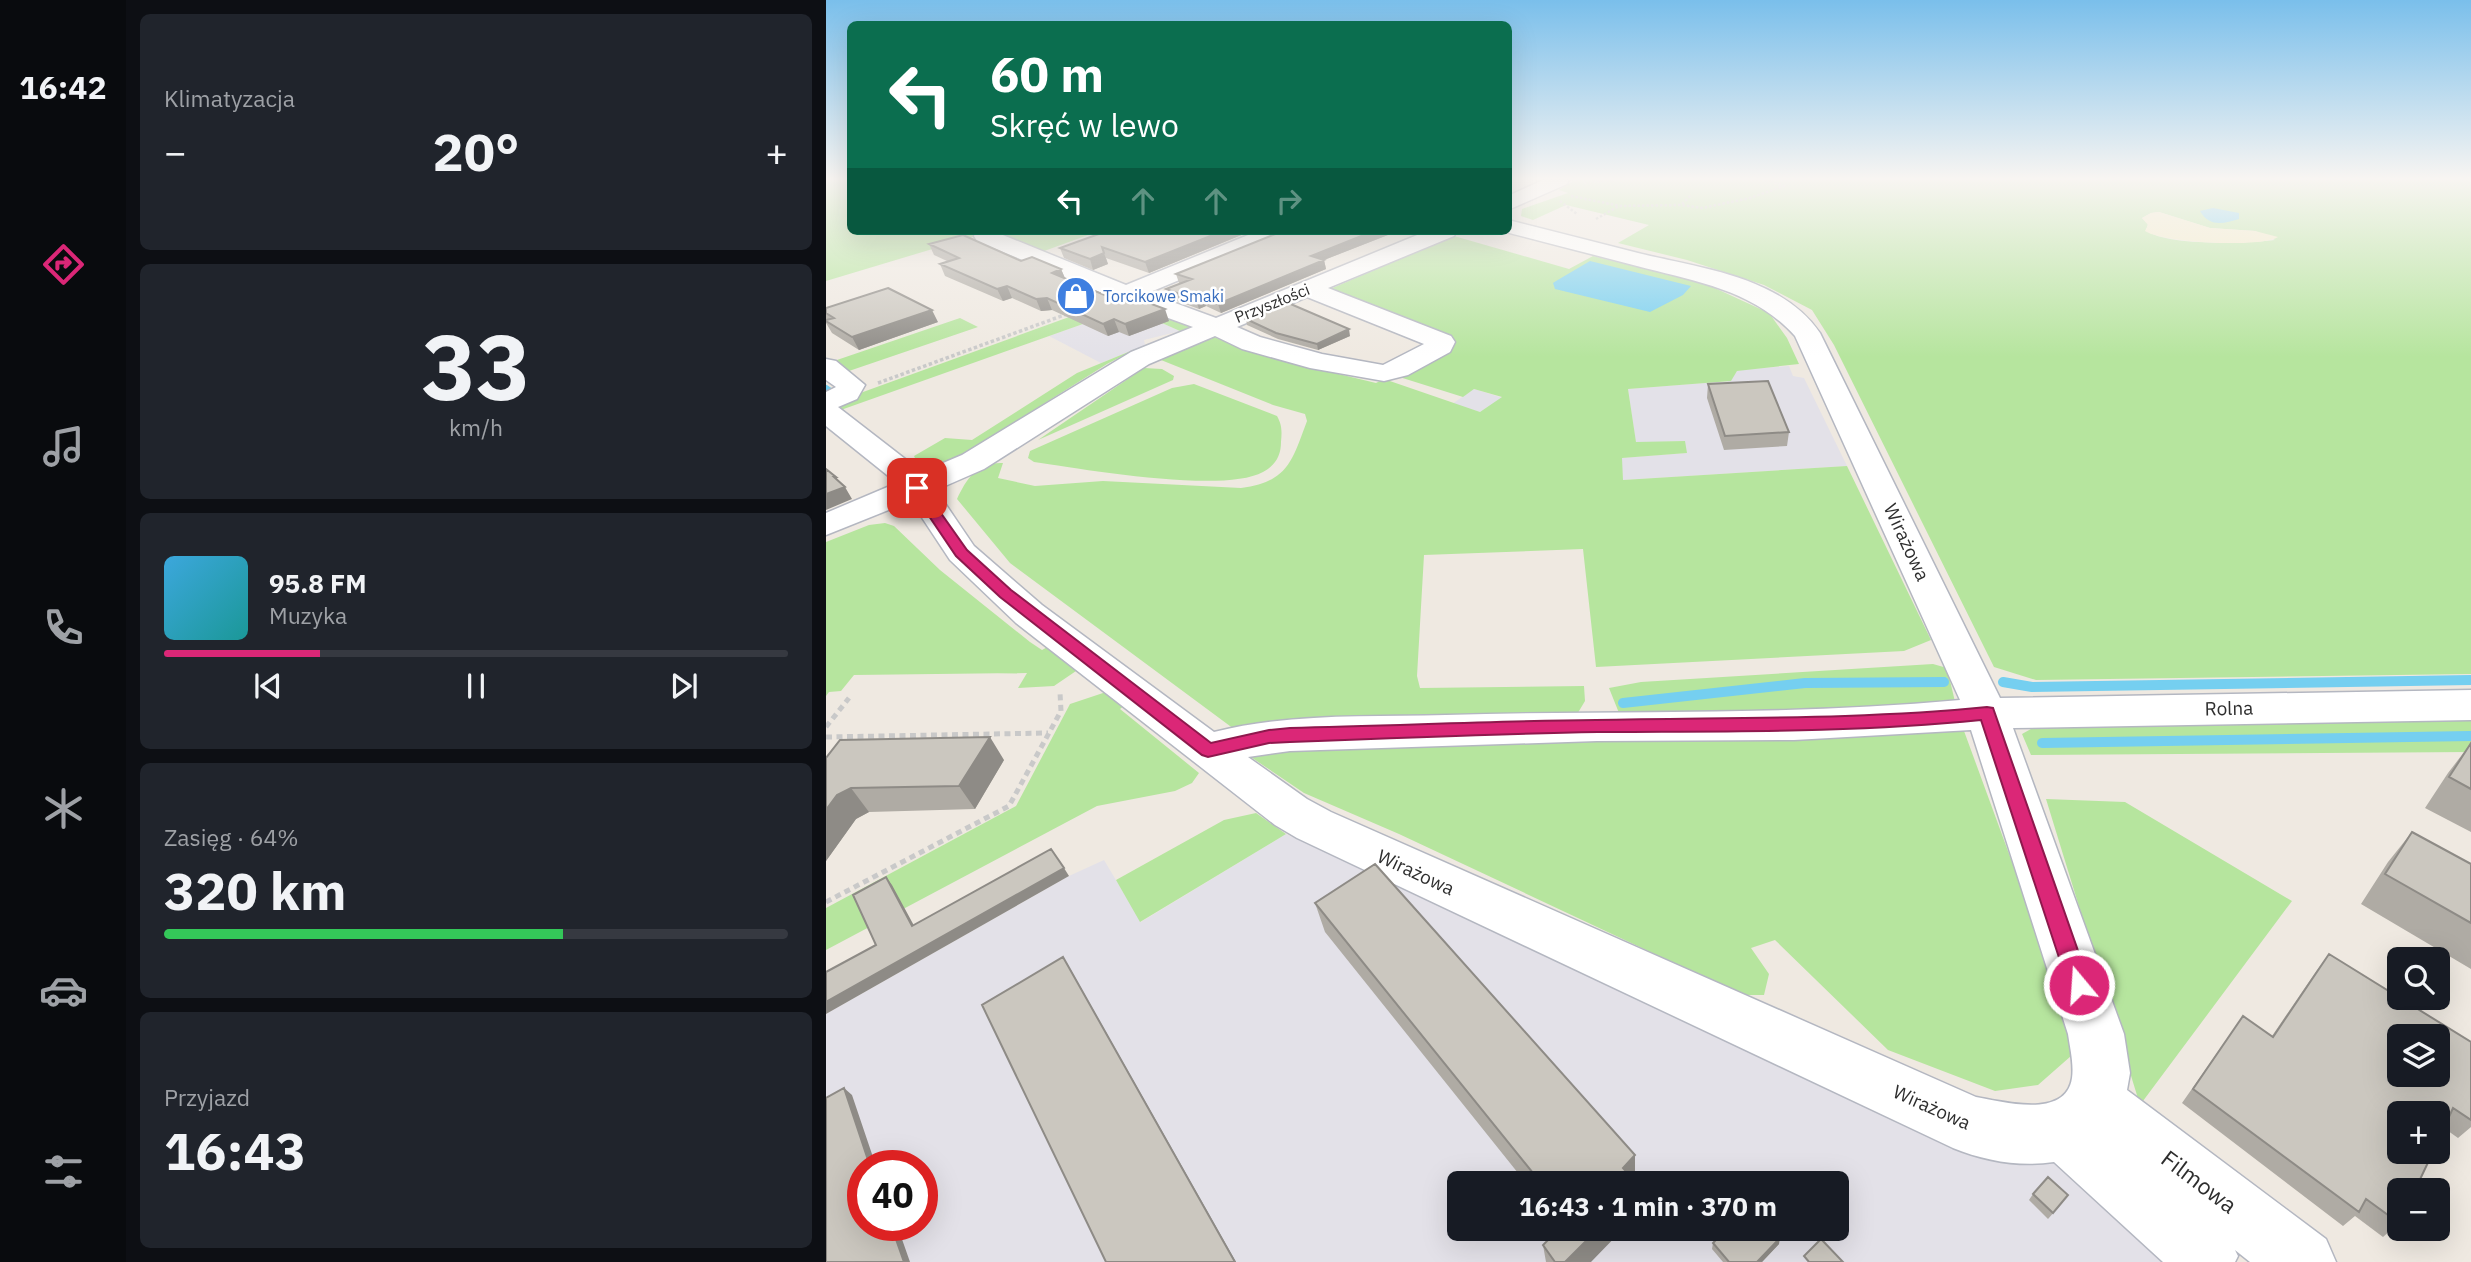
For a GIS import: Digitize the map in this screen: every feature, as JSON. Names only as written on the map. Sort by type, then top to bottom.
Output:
[{"type":"street","points":[[991,239],[1125,294],[1268,348],[1367,372],[1384,373],[1398,369],[1441,346],[1442,342],[1308,289]]},
{"type":"street","points":[[1125,294],[1258,239]]},
{"type":"street","name":"Przyszłości","points":[[826,526],[917,488],[993,451],[1117,369],[1427,239]]},
{"type":"street","name":"Wirażowa","points":[[826,412],[914,481],[962,553],[1005,594],[1208,751],[1291,812],[1314,825],[1974,1127],[2021,1135],[2080,1117],[2101,1075],[2096,1034],[1987,713],[1807,333],[1796,320],[1762,295],[1736,285],[1558,239]]},
{"type":"street","points":[[1034,258],[1070,244]]},
{"type":"street","points":[[826,367],[851,386],[838,396]]},
{"type":"street","name":"Rolna","points":[[1208,751],[1269,736],[1290,735],[1597,726],[1794,726],[1987,713],[2471,705]]},
{"type":"street","points":[[2080,1117],[2206,1256]]},
{"type":"street","name":"Filmowa","points":[[2080,1117],[2304,1262]]},
{"type":"path","points":[[838,396],[1125,294]]},
{"type":"path","points":[[826,902],[1009,806],[1061,711],[1060,693]]},
{"type":"path","points":[[826,727],[849,698]]},
{"type":"path","points":[[826,737],[1049,733]]},
{"type":"shaded area","points":[[1128,308],[1180,331],[1144,340],[1145,345],[1101,363],[1049,336]]},
{"type":"shaded area","points":[[1789,366],[1793,376],[1804,378],[1847,466],[1623,480],[1621,458],[1686,453],[1684,441],[1636,443],[1628,389],[1730,381],[1737,371]]},
{"type":"shaded area","points":[[1474,389],[1503,398],[1480,412],[1452,404]]},
{"type":"shaded area","points":[[1286,834],[1905,1121],[2046,1158],[2074,1171],[2177,1262],[826,1262],[826,1014],[1069,876],[1104,860],[1141,922]]},
{"type":"green space","points":[[826,239],[966,239],[826,281]]},
{"type":"green space","points":[[1004,239],[1077,239],[1036,254]]},
{"type":"green space","points":[[1447,239],[1464,239],[1569,269],[1593,256],[1706,284],[1769,313],[1787,338],[1799,364],[1737,371],[1731,381],[1628,389],[1636,442],[1685,441],[1687,453],[1622,458],[1623,480],[1847,466],[1931,640],[1904,651],[1596,667],[1583,549],[1424,555],[1417,676],[1420,688],[1584,686],[1585,701],[1576,716],[1234,729],[1010,563],[957,499],[974,473],[994,463],[1003,463],[998,478],[1035,486],[1103,481],[1241,488],[1269,481],[1279,475],[1297,448],[1307,421],[1305,414],[1273,405],[1161,360],[1214,337],[1260,355],[1376,383],[1384,379],[1480,412],[1502,397],[1474,389],[1463,397],[1393,375],[1454,344],[1323,292]]},
{"type":"green space","points":[[1625,239],[2171,239],[2247,242],[2275,240],[2273,239],[2471,239],[2471,674],[2036,680],[1994,667],[1834,345],[1812,310],[1764,285],[1687,260],[1618,243]]},
{"type":"green space","points":[[1116,300],[1196,326],[1180,331],[1128,308],[838,411],[835,407],[841,400]]},
{"type":"green space","points":[[960,318],[978,327],[849,371],[834,361]]},
{"type":"green space","points":[[1138,348],[1107,364],[951,462],[936,467],[919,467],[914,456],[945,438],[972,440],[1077,373]]},
{"type":"green space","points":[[1144,368],[1162,369],[1174,376],[1173,380],[1038,440]]},
{"type":"green space","points":[[1194,384],[1277,416],[1281,428],[1281,447],[1271,466],[1263,472],[1244,478],[1186,480],[1085,470],[1034,462],[1028,458],[1030,451],[1172,388]]},
{"type":"green space","points":[[885,523],[894,526],[940,570],[1030,642],[1042,650],[1051,645],[1076,665],[1076,671],[1054,686],[1018,688],[1027,673],[854,675],[841,691],[829,692],[826,696],[826,542],[869,525]]},
{"type":"green space","points":[[1933,664],[1947,668],[1957,710],[1621,718],[1609,688],[1641,682]]},
{"type":"green space","points":[[1109,691],[1126,704],[1120,709],[1199,773],[1192,783],[1175,791],[1097,806],[826,950],[826,908],[1016,806],[1070,704]]},
{"type":"green space","points":[[2471,715],[2471,752],[2031,755],[2022,734],[2040,724]]},
{"type":"green space","points":[[1964,731],[2063,1001],[2071,1056],[2038,1085],[1995,1091],[1888,1050],[1775,940],[1751,948],[1769,974],[1764,995],[1742,995],[1399,834],[1304,793],[1242,751]]},
{"type":"green space","points":[[2046,799],[2125,802],[2292,901],[2140,1105]]},
{"type":"green space","points":[[1256,813],[1286,834],[1140,922],[1116,880],[1224,820]]},
{"type":"sand","points":[[2171,239],[2272,239],[2233,243]]},
{"type":"water","points":[[1590,261],[1691,286],[1683,295],[1650,312],[1555,289],[1553,283]]},
{"type":"building","points":[[948,239],[972,239],[1021,261],[1032,257],[1061,269],[1052,273],[1121,302],[1133,297],[1165,309],[1125,324],[1114,319],[1103,324],[1047,298],[1036,299],[1007,286],[997,289],[940,264],[959,258],[929,244]]},
{"type":"building","points":[[1085,239],[1203,239],[1145,262],[1102,247],[1104,253],[1090,259],[1060,248]]},
{"type":"building","points":[[1263,239],[1354,239],[1311,256],[1324,260],[1218,304],[1203,297],[1196,300],[1166,289],[1192,279],[1176,274]]},
{"type":"building","points":[[888,288],[932,310],[852,337],[826,321],[834,318],[826,313],[826,308]]},
{"type":"building","points":[[1286,302],[1349,329],[1317,344],[1276,333],[1246,319]]},
{"type":"building","points":[[1768,381],[1789,432],[1725,436],[1708,384]]},
{"type":"building","points":[[826,469],[836,477],[845,487],[826,494]]},
{"type":"building","points":[[990,737],[959,786],[851,788],[837,795],[826,810],[826,758],[840,740]]},
{"type":"building","points":[[2471,743],[2471,789],[2449,777]]},
{"type":"building","points":[[2412,832],[2471,864],[2471,923],[2385,874]]},
{"type":"building","points":[[1051,849],[1064,868],[826,1002],[826,972],[876,945],[853,895],[886,877],[912,926]]},
{"type":"building","points":[[1375,864],[1635,1155],[1623,1168],[1626,1171],[1531,1171],[1315,903]]},
{"type":"building","points":[[2329,954],[2387,990],[2387,1010],[2419,1010],[2442,1024],[2387,1024],[2387,1087],[2450,1087],[2450,1029],[2471,1042],[2471,1120],[2453,1108],[2450,1115],[2450,1101],[2387,1101],[2387,1164],[2427,1164],[2421,1178],[2387,1178],[2387,1214],[2366,1199],[2359,1212],[2193,1089],[2243,1016],[2273,1037]]},
{"type":"building","points":[[1063,957],[1235,1262],[1106,1262],[982,1005]]},
{"type":"building","points":[[844,1088],[865,1150],[847,1150],[847,1241],[897,1241],[904,1262],[826,1262],[826,1098]]},
{"type":"building","points":[[2048,1177],[2068,1195],[2053,1213],[2033,1194]]},
{"type":"building","points":[[1547,1241],[1586,1241],[1565,1262],[1555,1262],[1543,1245]]},
{"type":"building","points":[[1777,1241],[1757,1262],[1729,1262],[1713,1243]]},
{"type":"building","points":[[1819,1241],[1823,1241],[1843,1262],[1809,1262],[1804,1256]]},
{"type":"waterway","points":[[2003,682],[2032,687],[2471,680]]},
{"type":"waterway","points":[[1623,703],[1805,683],[1944,682]]},
{"type":"waterway","points":[[2042,743],[2471,736]]},
{"type":"place","name":"Torcikowe Smaki","points":[[1076,296]]},
{"type":"route","points":[[917,488],[962,553],[1005,594],[1208,751],[1269,736],[1597,726],[1794,726],[1987,713],[2079,985]]}]
